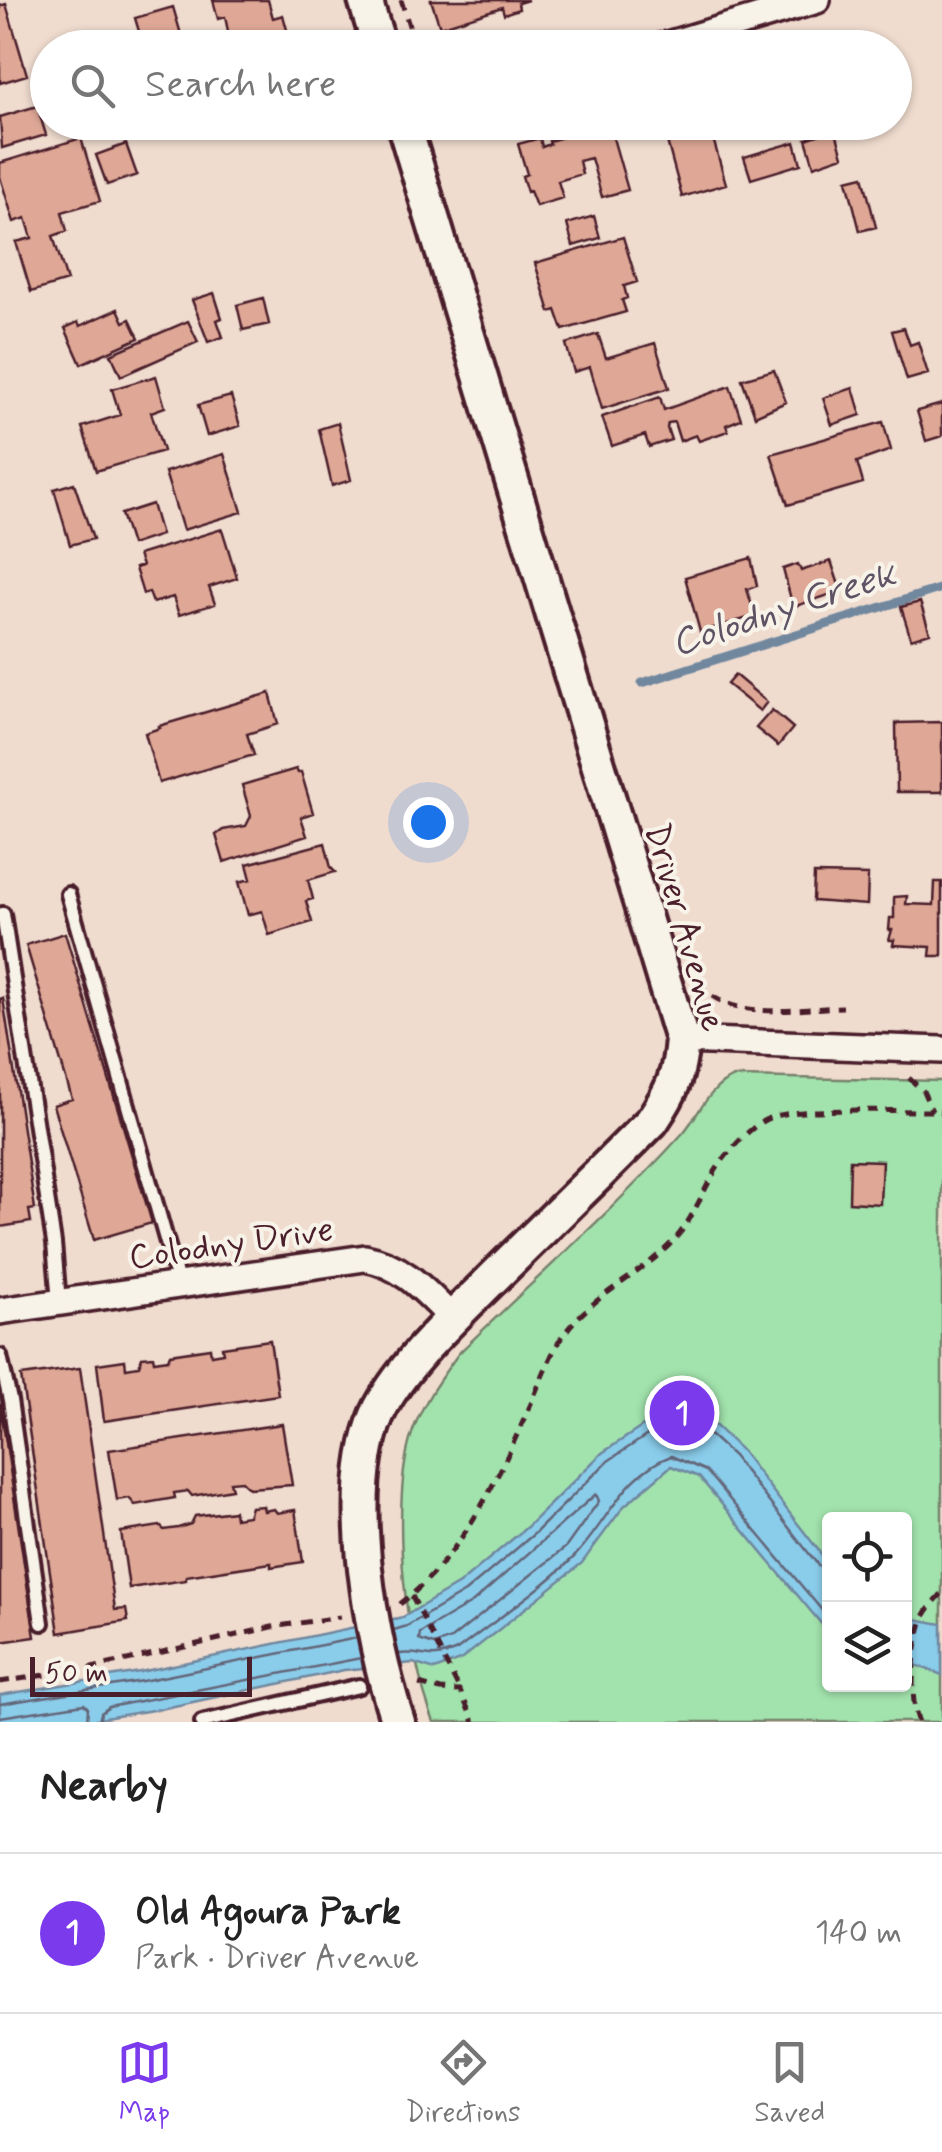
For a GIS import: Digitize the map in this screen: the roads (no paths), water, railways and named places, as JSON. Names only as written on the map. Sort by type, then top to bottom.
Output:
[{"type":"street","points":[[365,0],[374,30]]},
{"type":"street","points":[[717,30],[817,0]]},
{"type":"street","name":"Driver Avenue","points":[[398,1722],[384,1681],[371,1612],[362,1530],[365,1454],[378,1414],[400,1379],[452,1318],[652,1122],[680,1072],[682,1040],[409,140]]},
{"type":"street","points":[[682,1040],[942,1050]]},
{"type":"street","name":"Colodny Drive","points":[[0,1311],[365,1258],[402,1270],[452,1318]]},
{"type":"lane","points":[[68,894],[180,1285]]},
{"type":"lane","points":[[3,914],[54,1243],[58,1302]]},
{"type":"lane","points":[[0,1356],[10,1400],[42,1623]]},
{"type":"lane","points":[[202,1722],[384,1681]]},
{"type":"water","points":[[685,1417],[716,1426],[740,1449],[822,1555],[822,1625],[699,1477],[671,1466],[624,1506],[582,1563],[462,1659],[435,1670],[413,1663],[344,1670],[81,1722],[0,1722],[0,1695],[140,1672],[403,1617],[459,1584],[528,1526],[602,1453],[654,1419]]},
{"type":"water","points":[[912,1618],[942,1624],[942,1675],[912,1664]]},
{"type":"waterway","name":"Colodny Creek","points":[[642,683],[942,588]]},
{"type":"place","name":"Old Agoura Park","points":[[682,1413]]}]
